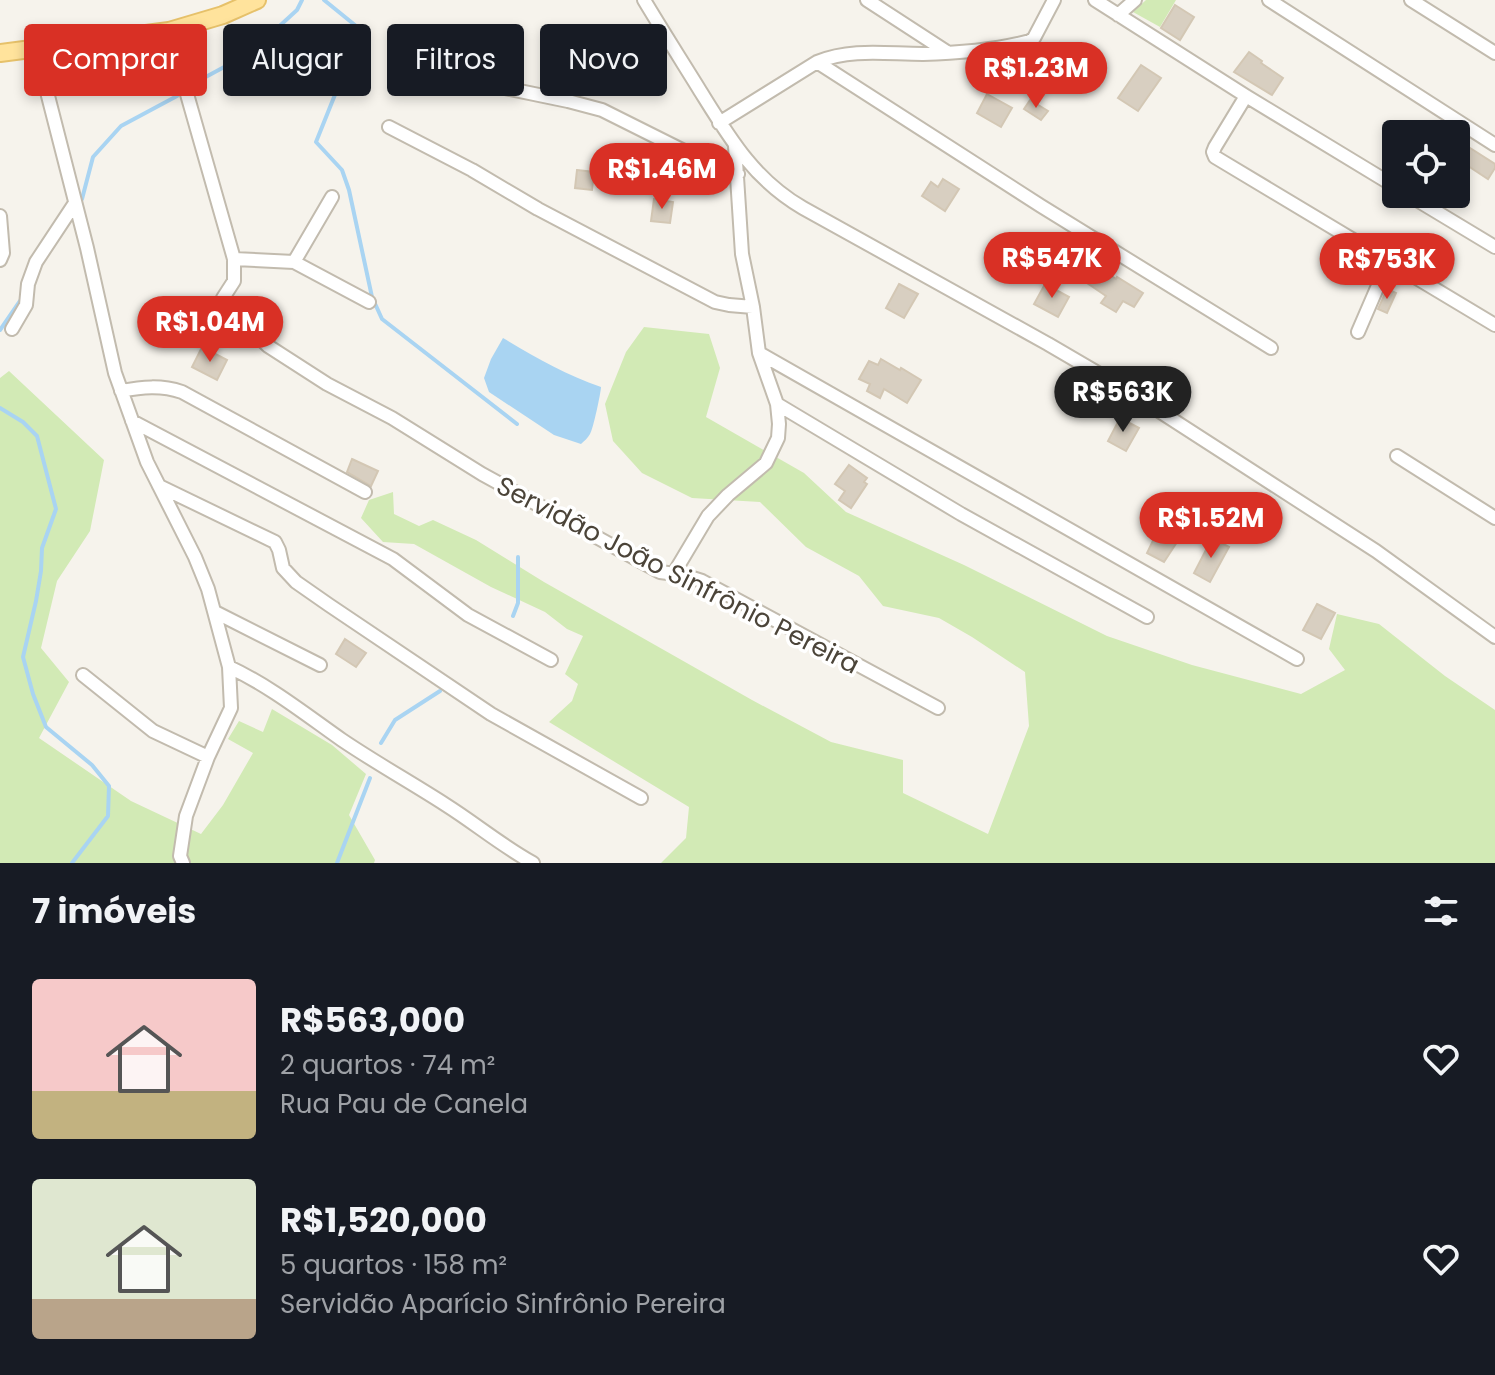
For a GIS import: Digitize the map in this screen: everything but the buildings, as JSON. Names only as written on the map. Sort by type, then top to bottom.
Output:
[{"type":"main road","points":[[198,24],[257,0]]},
{"type":"main road","points":[[0,53],[24,50]]},
{"type":"street","points":[[644,0],[735,146],[763,179],[788,199],[1112,381],[1376,551],[1495,637]]},
{"type":"street","points":[[867,0],[947,52]]},
{"type":"street","points":[[719,123],[817,62],[840,54],[923,54],[1030,41],[1054,0]]},
{"type":"street","points":[[1095,0],[1382,179]]},
{"type":"street","points":[[1118,15],[1135,0]]},
{"type":"street","points":[[1269,0],[1495,145]]},
{"type":"street","points":[[1411,0],[1495,53]]},
{"type":"street","points":[[817,62],[1041,206],[1271,348]]},
{"type":"street","points":[[524,92],[602,110],[738,174]]},
{"type":"street","points":[[48,96],[121,391],[159,486],[195,557],[215,612],[229,667],[231,708],[186,816],[180,856],[183,863]]},
{"type":"street","name":"Servidão João Sinfrônio Pereira","points":[[188,96],[234,259],[234,281],[221,304],[268,346],[482,474],[660,572],[702,581],[938,708]]},
{"type":"street","points":[[1246,96],[1215,147],[1215,157],[1495,325]]},
{"type":"street","points":[[389,127],[538,209],[636,256],[715,302],[753,307]]},
{"type":"street","points":[[674,573],[717,506],[766,463],[778,438],[777,404],[759,353],[740,235],[735,146]]},
{"type":"street","points":[[294,262],[332,197]]},
{"type":"street","points":[[12,329],[26,305],[28,284],[36,262],[75,203]]},
{"type":"street","points":[[1430,208],[1495,247]]},
{"type":"street","points":[[0,216],[3,253],[0,260]]},
{"type":"street","points":[[234,259],[294,262],[369,302]]},
{"type":"street","points":[[1358,332],[1391,262]]},
{"type":"street","points":[[759,353],[1297,659]]},
{"type":"street","points":[[121,391],[144,387],[171,388],[182,392],[365,492]]},
{"type":"street","points":[[777,404],[961,514],[1147,617]]},
{"type":"street","points":[[132,421],[393,559],[468,615],[551,660]]},
{"type":"street","points":[[1397,456],[1495,518]]},
{"type":"street","points":[[159,486],[275,542],[283,568],[296,582],[491,714],[641,798]]},
{"type":"street","points":[[215,612],[320,665]]},
{"type":"street","points":[[229,667],[271,690],[367,757],[533,863]]},
{"type":"street","points":[[83,675],[153,731],[208,757]]},
{"type":"green space","points":[[1146,0],[1176,0],[1160,27],[1133,12]]},
{"type":"green space","points":[[644,327],[709,334],[720,368],[706,417],[804,473],[846,512],[964,565],[1107,636],[1192,665],[1301,694],[1345,670],[1329,649],[1337,614],[1379,624],[1445,676],[1495,710],[1495,863],[661,863],[686,838],[689,807],[549,722],[572,701],[578,684],[565,674],[583,636],[567,629],[545,612],[491,587],[414,544],[383,542],[361,518],[369,500],[393,492],[394,514],[419,526],[433,520],[476,540],[544,582],[831,742],[903,760],[903,793],[988,834],[1029,726],[1025,672],[972,637],[939,618],[883,606],[859,576],[806,547],[760,502],[692,498],[642,473],[613,441],[605,404],[626,352]]},
{"type":"green space","points":[[9,371],[104,460],[90,531],[57,581],[41,648],[69,682],[39,738],[131,801],[201,834],[223,805],[253,753],[228,739],[239,721],[263,732],[272,709],[332,745],[366,774],[349,815],[374,863],[0,863],[0,378]]},
{"type":"water","points":[[503,338],[563,371],[601,387],[591,431],[581,444],[554,435],[489,392],[484,378]]},
{"type":"waterway","points":[[207,76],[250,53],[297,10],[302,0]]},
{"type":"waterway","points":[[324,0],[361,30],[316,142],[342,170],[372,297],[382,319],[517,424]]},
{"type":"waterway","points":[[82,199],[93,157],[121,126],[177,96]]},
{"type":"waterway","points":[[0,330],[20,301]]},
{"type":"waterway","points":[[0,408],[23,422],[37,436],[56,509],[42,548],[36,601],[23,657],[33,694],[46,727],[92,765],[109,786],[108,816],[72,863]]},
{"type":"waterway","points":[[513,616],[518,603],[518,557]]},
{"type":"waterway","points":[[381,743],[395,720],[440,691]]},
{"type":"waterway","points":[[337,863],[370,778]]}]
